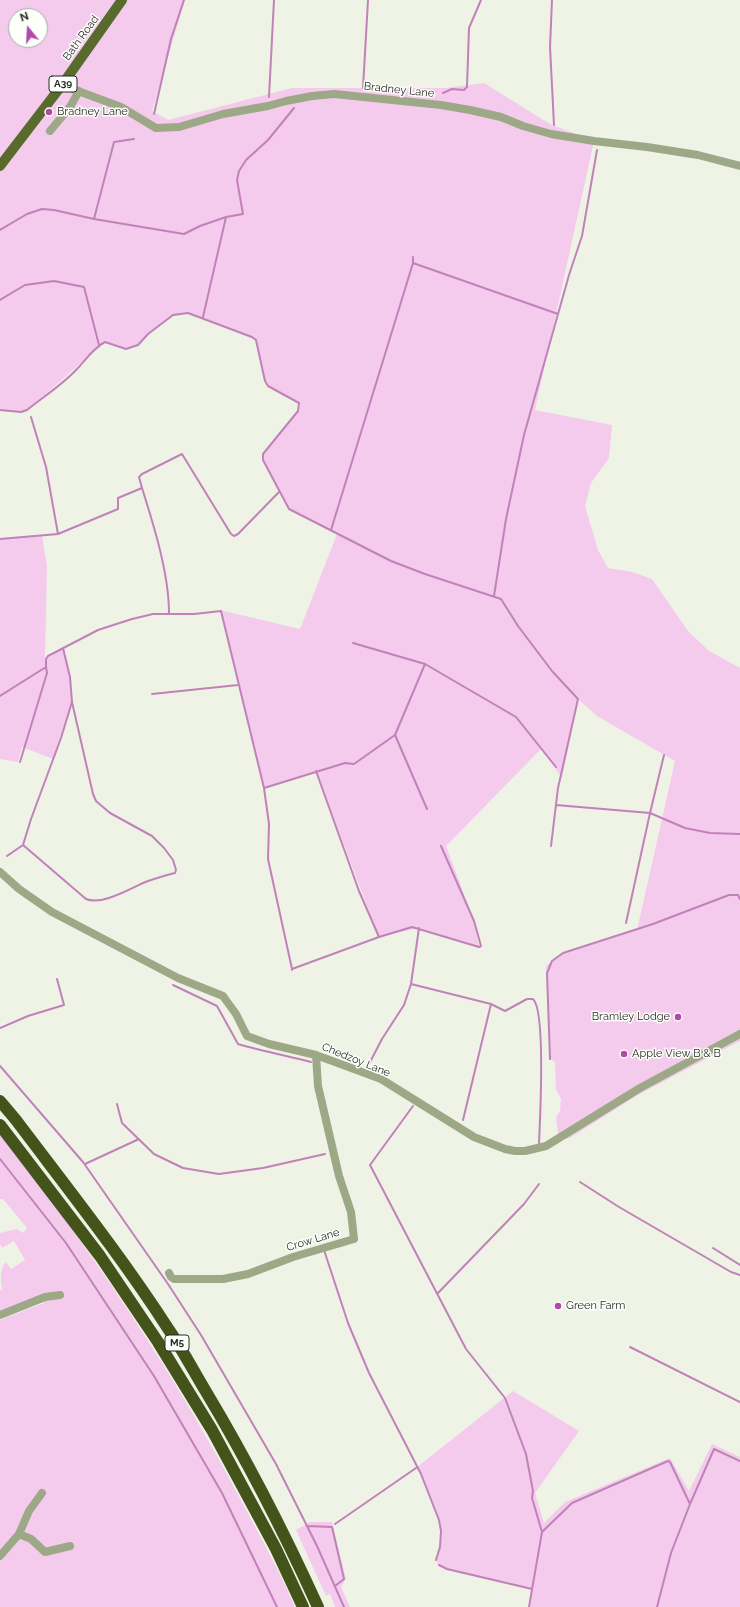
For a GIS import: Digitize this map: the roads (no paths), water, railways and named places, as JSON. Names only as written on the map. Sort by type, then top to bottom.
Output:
[{"type":"highway","name":"M5","points":[[0,1102],[21,1126],[111,1245],[170,1331],[260,1486],[318,1607]]},
{"type":"highway","name":"M5","points":[[0,1125],[100,1256],[158,1342],[212,1430],[276,1549],[303,1607]]},
{"type":"main road","name":"Bath Road","points":[[0,166],[62,85],[122,0]]},
{"type":"street","name":"Bradney Lane","points":[[62,85],[121,107],[156,128],[179,127],[223,114],[312,96],[334,94],[441,105],[470,110],[501,117],[523,126],[551,134],[698,155],[740,166]]},
{"type":"street","points":[[50,131],[70,107],[79,91]]},
{"type":"street","name":"Chedzoy Lane","points":[[0,872],[19,889],[52,912],[178,978],[223,996],[236,1014],[247,1036],[269,1044],[316,1055],[381,1079],[474,1137],[505,1149],[525,1151],[552,1143],[632,1092],[740,1034]]},
{"type":"street","name":"Crow Lane","points":[[170,1273],[174,1279],[223,1279],[248,1274],[293,1257],[354,1239],[351,1212],[339,1176],[318,1086],[316,1055]]},
{"type":"street","points":[[0,1315],[46,1297],[60,1295]]},
{"type":"street","points":[[0,1556],[19,1534],[29,1511],[42,1493]]},
{"type":"street","points":[[19,1534],[30,1539],[45,1552],[70,1546]]},
{"type":"waterway","points":[[154,114],[171,39],[184,0]]},
{"type":"waterway","points":[[269,97],[274,0]]},
{"type":"waterway","points":[[363,88],[368,0]]},
{"type":"waterway","points":[[443,93],[452,89],[464,90],[467,87],[469,28],[481,0]]},
{"type":"waterway","points":[[552,0],[550,47],[554,125]]},
{"type":"waterway","points":[[0,230],[27,214],[42,209],[184,234],[200,226],[226,217],[243,214],[237,180],[239,171],[246,160],[268,140],[294,108]]},
{"type":"waterway","points":[[94,219],[114,142],[134,139]]},
{"type":"waterway","points":[[494,596],[506,519],[524,435],[569,275],[582,236],[597,150]]},
{"type":"waterway","points":[[203,317],[226,217]]},
{"type":"waterway","points":[[413,257],[413,263],[558,314]]},
{"type":"waterway","points":[[331,530],[413,263]]},
{"type":"waterway","points":[[0,300],[25,285],[54,281],[84,287],[99,345]]},
{"type":"waterway","points":[[0,410],[21,412],[27,410],[65,381],[100,345],[105,342],[126,349],[138,345],[148,334],[173,315],[188,313],[252,337],[256,340],[265,381],[268,386],[299,403],[298,411],[263,454],[263,460],[289,509],[391,561],[501,599],[518,626],[552,671],[578,699],[558,788],[551,846]]},
{"type":"waterway","points":[[31,417],[46,467],[58,534]]},
{"type":"waterway","points":[[0,539],[58,534],[118,509],[118,498],[142,488],[139,477],[142,474],[182,454],[231,534],[234,536],[238,534],[279,492]]},
{"type":"waterway","points":[[142,488],[164,566],[169,613]]},
{"type":"waterway","points":[[0,696],[46,667],[46,659],[48,656],[98,630],[153,614],[194,614],[221,611],[264,788],[269,824],[268,859],[292,969]]},
{"type":"waterway","points":[[353,643],[425,664],[516,717],[556,767]]},
{"type":"waterway","points":[[7,856],[23,845],[61,738],[72,702],[70,677],[63,648]]},
{"type":"waterway","points":[[264,788],[345,763],[354,764],[395,735],[425,664]]},
{"type":"waterway","points":[[20,762],[47,673],[46,667]]},
{"type":"waterway","points":[[152,694],[238,685]]},
{"type":"waterway","points":[[23,845],[86,899],[101,900],[109,898],[148,881],[175,873],[176,870],[173,860],[152,836],[110,813],[96,801],[93,794],[72,702]]},
{"type":"waterway","points":[[395,735],[427,809]]},
{"type":"waterway","points":[[626,923],[664,755]]},
{"type":"waterway","points":[[316,771],[359,891],[379,937]]},
{"type":"waterway","points":[[556,805],[650,813],[685,828],[710,833],[740,834]]},
{"type":"waterway","points":[[292,970],[379,937],[412,927],[479,947],[481,946],[474,921],[441,846]]},
{"type":"waterway","points":[[550,1059],[547,973],[552,961],[563,953],[653,924],[729,895],[738,895],[740,899]]},
{"type":"waterway","points":[[369,1064],[382,1039],[404,1005],[411,984],[419,928]]},
{"type":"waterway","points":[[0,1028],[28,1016],[64,1005],[57,979]]},
{"type":"waterway","points":[[411,984],[491,1004],[505,1011],[527,999],[533,999],[537,1008],[540,1023],[541,1044],[539,1143]]},
{"type":"waterway","points":[[173,985],[217,1006],[238,1044],[311,1062]]},
{"type":"waterway","points":[[463,1120],[491,1004]]},
{"type":"waterway","points":[[0,1066],[83,1162],[168,1284],[201,1335],[276,1464],[317,1546],[344,1607]]},
{"type":"waterway","points":[[117,1104],[122,1123],[154,1154],[183,1168],[219,1174],[263,1168],[325,1154]]},
{"type":"waterway","points":[[413,1106],[370,1165],[466,1349],[505,1398],[526,1454],[533,1491],[532,1498],[542,1532],[529,1607]]},
{"type":"waterway","points":[[85,1164],[139,1139]]},
{"type":"waterway","points":[[0,1159],[66,1243],[154,1376],[222,1493],[277,1607]]},
{"type":"waterway","points":[[580,1182],[619,1207],[731,1272],[740,1275]]},
{"type":"waterway","points":[[438,1293],[524,1204],[539,1184]]},
{"type":"waterway","points":[[713,1248],[740,1265]]},
{"type":"waterway","points":[[324,1250],[348,1323],[369,1373],[421,1474],[439,1520],[441,1531],[440,1547],[436,1560]]},
{"type":"waterway","points":[[630,1347],[740,1402]]},
{"type":"waterway","points":[[657,1607],[671,1553],[714,1449],[740,1461]]},
{"type":"waterway","points":[[542,1532],[572,1503],[668,1461],[670,1462],[690,1504]]},
{"type":"waterway","points":[[335,1524],[416,1468]]},
{"type":"waterway","points":[[307,1526],[332,1527],[344,1579],[335,1586]]},
{"type":"waterway","points":[[439,1565],[447,1569],[532,1589]]},
{"type":"place","name":"Bradney Lane","points":[[49,112]]},
{"type":"place","name":"Bramley Lodge","points":[[678,1017]]},
{"type":"place","name":"Apple View B & B","points":[[624,1054]]},
{"type":"place","name":"Green Farm","points":[[558,1306]]}]
